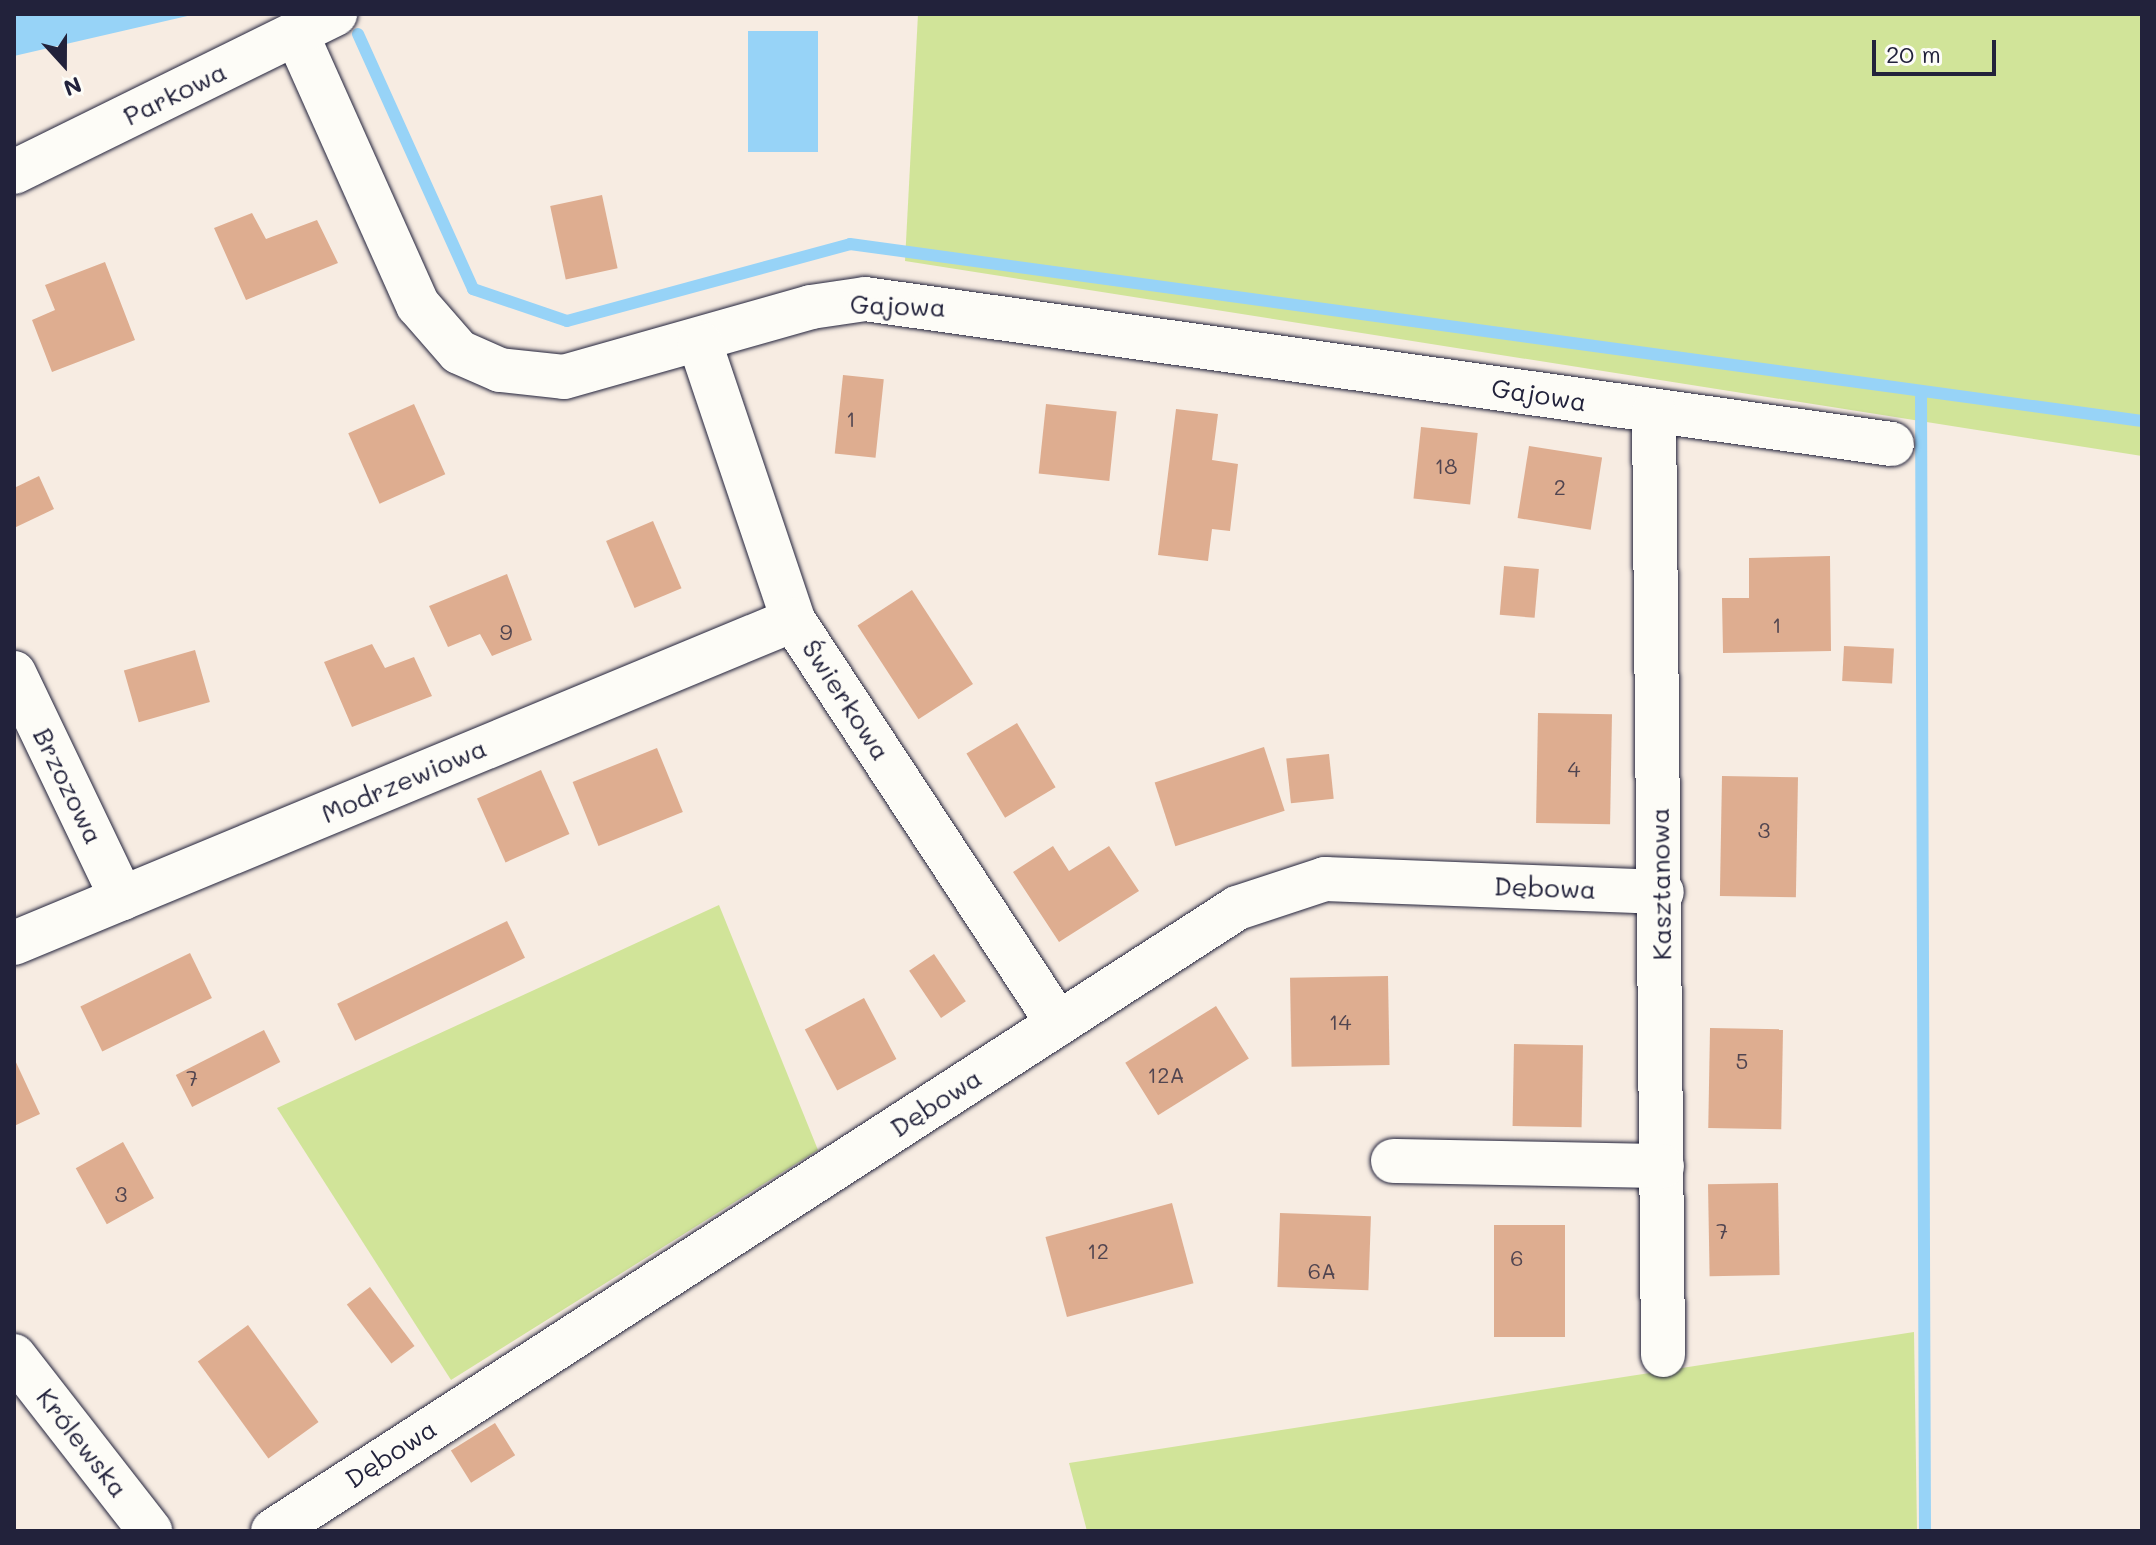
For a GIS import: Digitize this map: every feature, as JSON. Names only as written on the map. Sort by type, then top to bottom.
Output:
[{"type":"street","name":"Parkowa","points":[[14,172],[335,14]]},
{"type":"street","name":"Gajowa","points":[[297,35],[418,305],[459,352],[500,370],[564,377],[700,343],[811,307],[919,302],[1654,412],[1892,444]]},
{"type":"street","name":"Świerkowa","points":[[700,343],[793,620],[1058,1024]]},
{"type":"street","name":"Kasztanowa","points":[[1654,412],[1662,892],[1663,1355]]},
{"type":"street","name":"Modrzewiowa","points":[[14,943],[793,620]]},
{"type":"street","name":"Brzozowa","points":[[14,673],[122,898]]},
{"type":"street","name":"Dębowa","points":[[273,1531],[1237,908],[1325,879],[1662,892]]},
{"type":"street","points":[[1393,1161],[1662,1166]]},
{"type":"street","name":"Królewska","points":[[14,1356],[150,1531]]},
{"type":"green space","points":[[918,14],[2142,14],[2142,456],[905,261]]},
{"type":"green space","points":[[719,905],[818,1150],[451,1380],[277,1108]]},
{"type":"green space","points":[[1914,1332],[1917,1531],[1087,1531],[1069,1463]]},
{"type":"water","points":[[14,14],[196,14],[14,56]]},
{"type":"water","points":[[748,31],[818,31],[818,152],[748,152]]},
{"type":"building","points":[[602,195],[618,268],[566,279],[550,206]]},
{"type":"building","points":[[252,213],[266,239],[317,220],[338,263],[246,300],[214,228]]},
{"type":"building","points":[[105,262],[135,340],[52,372],[32,320],[55,310],[45,285]]},
{"type":"building","points":[[843,375],[884,379],[876,458],[835,454]]},
{"type":"building","points":[[414,404],[445,474],[380,504],[348,433]]},
{"type":"building","points":[[1046,404],[1117,411],[1109,481],[1039,474]]},
{"type":"building","points":[[1176,409],[1218,414],[1212,460],[1238,464],[1230,531],[1212,529],[1208,561],[1158,555]]},
{"type":"building","points":[[1421,427],[1478,433],[1470,505],[1413,499]]},
{"type":"building","points":[[1529,446],[1602,458],[1591,530],[1518,518]]},
{"type":"building","points":[[39,476],[54,509],[14,528],[14,488]]},
{"type":"building","points":[[653,521],[682,588],[635,608],[606,541]]},
{"type":"building","points":[[1830,556],[1831,651],[1723,653],[1722,598],[1749,598],[1749,558]]},
{"type":"building","points":[[1504,566],[1539,569],[1535,618],[1500,615]]},
{"type":"building","points":[[507,574],[532,640],[492,656],[480,634],[448,647],[429,606]]},
{"type":"building","points":[[912,590],[973,684],[918,719],[857,625]]},
{"type":"building","points":[[372,644],[385,668],[414,657],[432,696],[352,727],[324,662]]},
{"type":"building","points":[[1844,646],[1894,649],[1892,684],[1842,681]]},
{"type":"building","points":[[195,650],[210,702],[139,722],[124,670]]},
{"type":"building","points":[[1538,713],[1612,714],[1610,824],[1536,823]]},
{"type":"building","points":[[1017,723],[1056,787],[1005,818],[966,753]]},
{"type":"building","points":[[1264,747],[1285,811],[1175,846],[1155,783]]},
{"type":"building","points":[[657,748],[683,812],[598,846],[573,782]]},
{"type":"building","points":[[1329,754],[1334,799],[1291,803],[1286,758]]},
{"type":"building","points":[[541,770],[569,834],[506,862],[477,798]]},
{"type":"building","points":[[1722,776],[1798,777],[1796,897],[1720,896]]},
{"type":"building","points":[[1053,846],[1069,871],[1109,846],[1139,891],[1059,942],[1013,872]]},
{"type":"building","points":[[507,921],[525,958],[355,1041],[337,1004]]},
{"type":"building","points":[[190,953],[212,998],[102,1051],[80,1006]]},
{"type":"building","points":[[934,954],[966,1001],[941,1018],[909,971]]},
{"type":"building","points":[[1388,976],[1390,1065],[1292,1067],[1290,978]]},
{"type":"building","points":[[864,998],[896,1059],[837,1090],[805,1029]]},
{"type":"building","points":[[1216,1006],[1249,1059],[1158,1115],[1125,1063]]},
{"type":"building","points":[[1710,1028],[1783,1029],[1781,1129],[1708,1128]]},
{"type":"building","points":[[264,1030],[280,1062],[192,1107],[176,1075]]},
{"type":"building","points":[[1514,1044],[1583,1045],[1582,1127],[1513,1126]]},
{"type":"building","points":[[14,1058],[40,1114],[14,1126]]},
{"type":"building","points":[[123,1142],[154,1198],[107,1224],[76,1168]]},
{"type":"building","points":[[1778,1183],[1780,1275],[1710,1276],[1708,1184]]},
{"type":"building","points":[[1172,1203],[1193,1283],[1067,1317],[1045,1237]]},
{"type":"building","points":[[1280,1213],[1371,1216],[1368,1290],[1277,1287]]},
{"type":"building","points":[[1494,1225],[1565,1225],[1565,1337],[1494,1337]]},
{"type":"building","points":[[370,1287],[415,1346],[391,1364],[347,1304]]},
{"type":"building","points":[[248,1325],[319,1422],[268,1459],[198,1361]]},
{"type":"building","points":[[495,1423],[515,1455],[471,1483],[451,1451]]},
{"type":"waterway","points":[[358,34],[473,289],[567,321],[850,244],[2142,421]]},
{"type":"waterway","points":[[1921,391],[1925,1531]]}]
